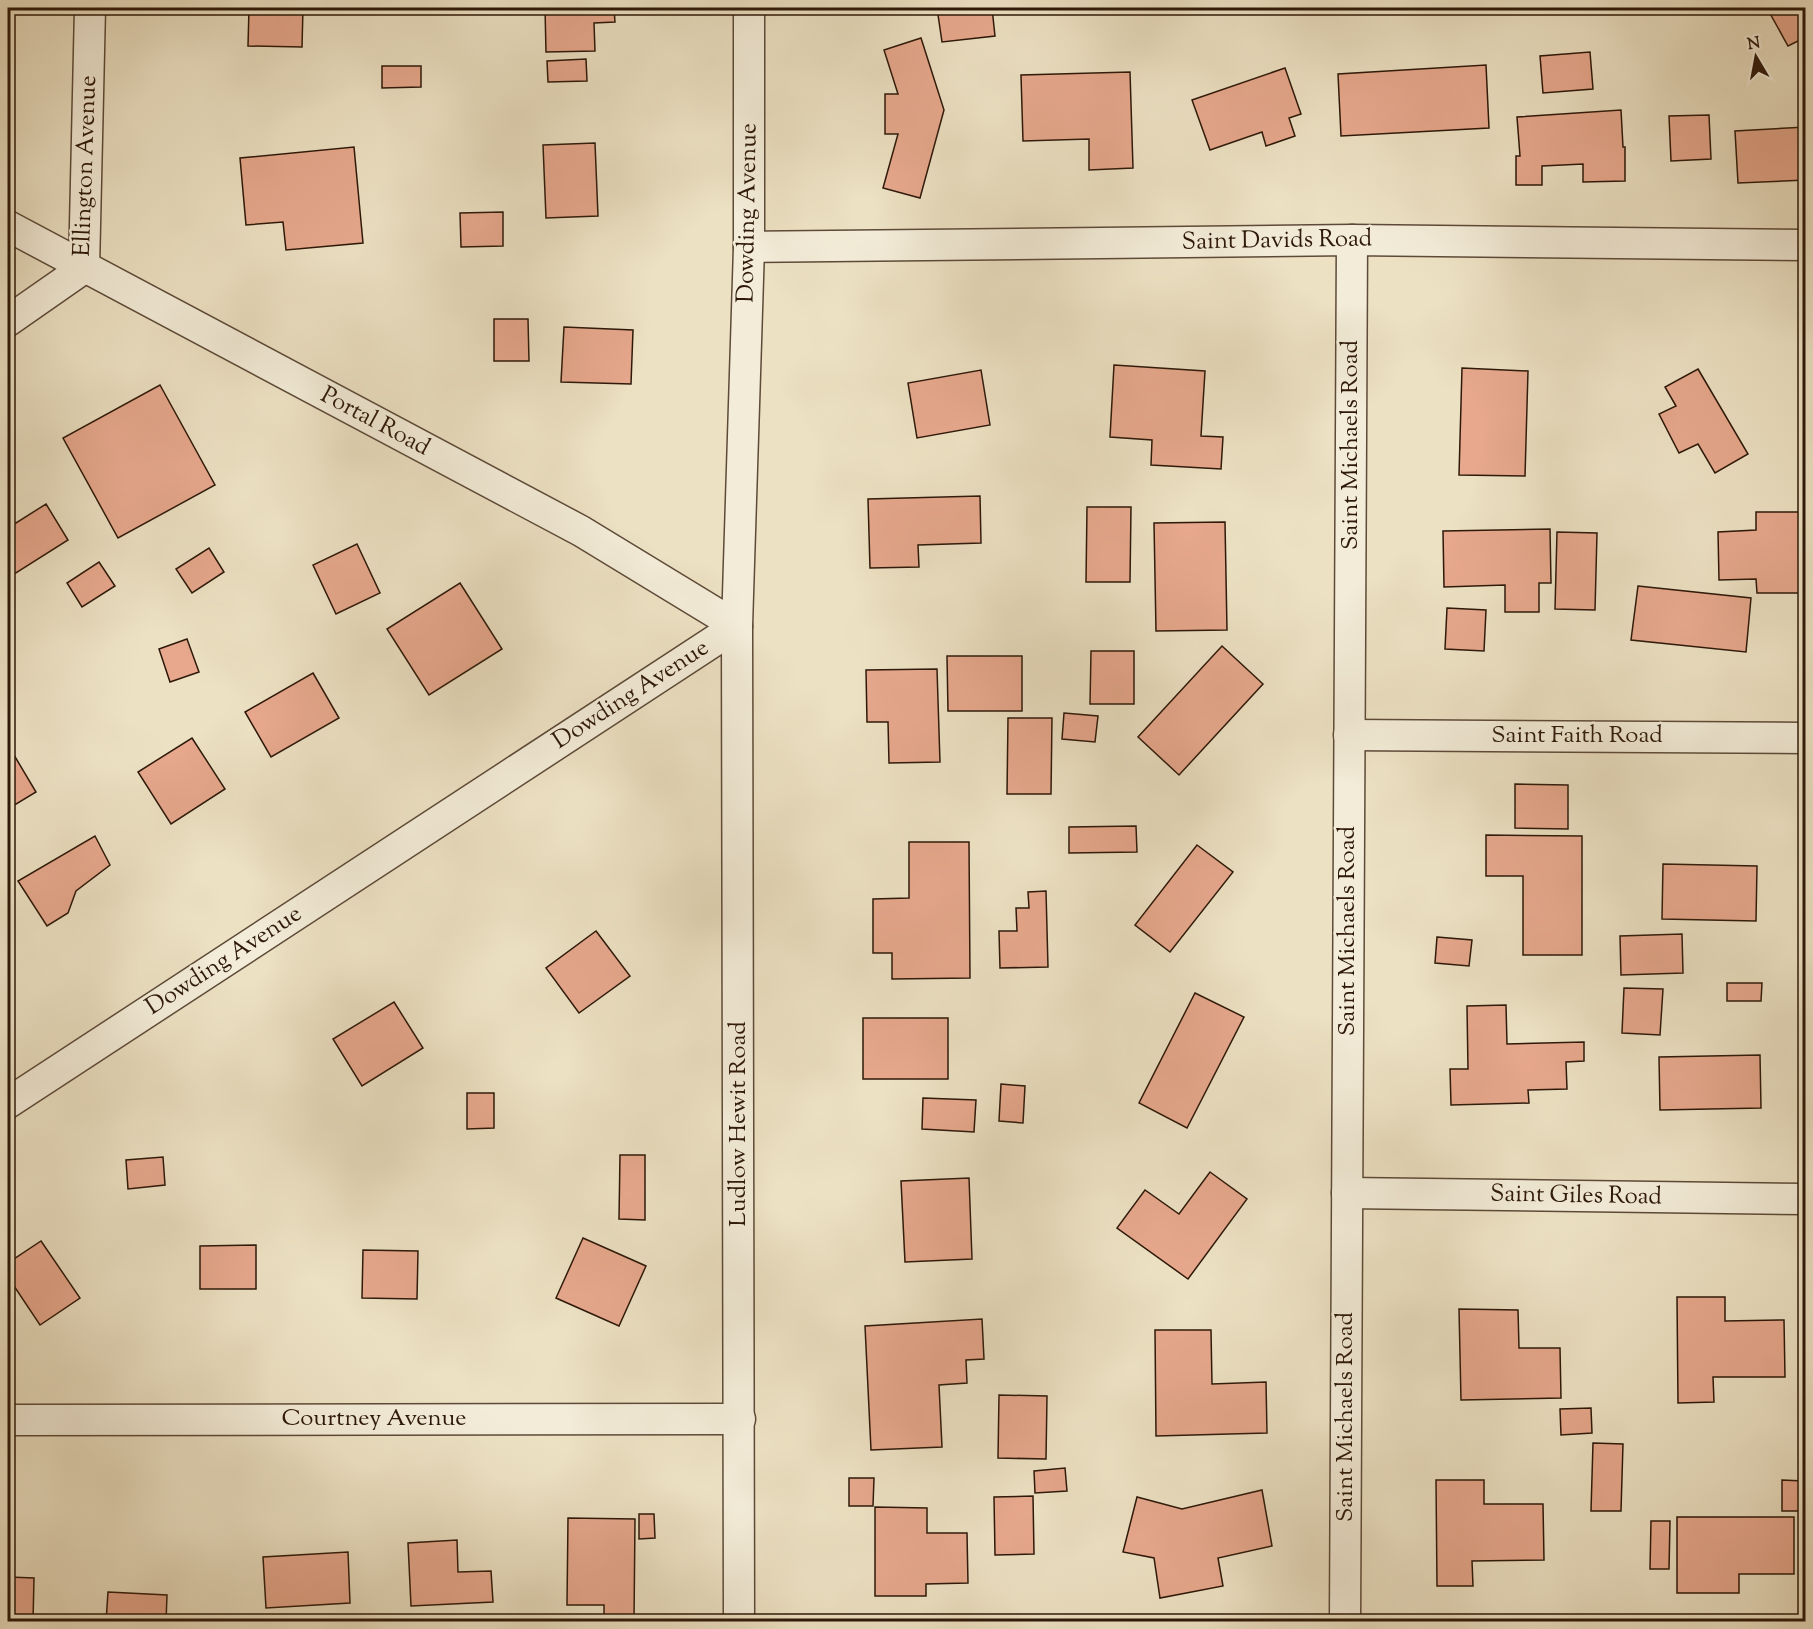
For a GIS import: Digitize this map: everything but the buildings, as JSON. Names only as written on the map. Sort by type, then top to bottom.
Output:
[{"type":"street","name":"Ellington Avenue","points":[[8,321],[84,268],[90,8]]},
{"type":"street","name":"Dowding Avenue","points":[[8,1103],[737,626],[749,248],[749,8]]},
{"type":"street","name":"Portal Road","points":[[8,226],[581,531],[737,626]]},
{"type":"street","name":"Saint Davids Road","points":[[749,248],[1352,240],[1806,245]]},
{"type":"street","name":"Saint Michaels Road","points":[[1345,1622],[1352,240]]},
{"type":"street","name":"Ludlow Hewit Road","points":[[737,626],[739,1622]]},
{"type":"street","name":"Saint Faith Road","points":[[1350,735],[1806,738]]},
{"type":"street","name":"Saint Giles Road","points":[[1347,1194],[1806,1199]]},
{"type":"street","name":"Courtney Avenue","points":[[8,1420],[740,1419]]}]
